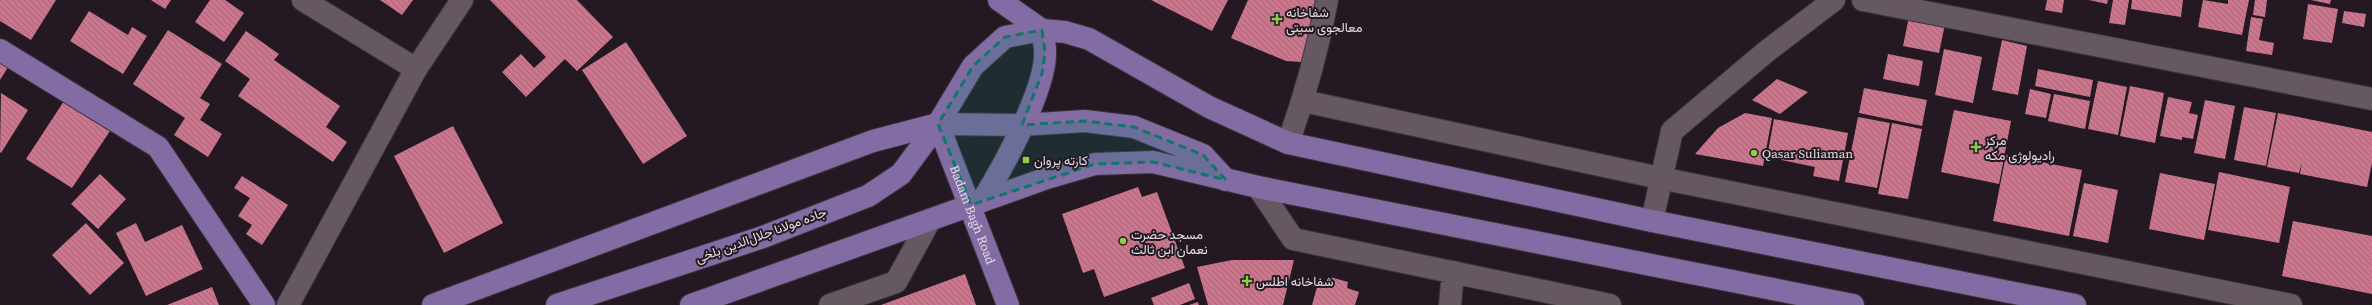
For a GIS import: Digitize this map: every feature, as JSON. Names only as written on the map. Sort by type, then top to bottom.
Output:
[{"type":"main road","points":[[999,0],[1042,30],[1065,32],[1089,39],[1209,107],[1288,143],[1652,221],[2075,305]]},
{"type":"main road","points":[[976,203],[1004,166],[1042,73],[1045,52],[1042,30]]},
{"type":"main road","name":"جاده مولانا جلال‌الدین بلخی","points":[[557,305],[763,237],[868,196],[901,174],[938,124],[972,66],[1005,37],[1042,30]]},
{"type":"main road","points":[[0,50],[158,147],[264,305]]},
{"type":"main road","points":[[433,305],[873,141],[938,124],[1022,125],[1085,121],[1134,127],[1203,155],[1226,180]]},
{"type":"main road","name":"Badam Bagh Road","points":[[938,124],[976,203],[1008,305]]},
{"type":"main road","points":[[691,305],[976,203],[1095,164],[1153,162],[1258,187],[1853,305]]},
{"type":"street","points":[[303,0],[416,69]]},
{"type":"street","points":[[288,305],[416,69],[462,0]]},
{"type":"street","points":[[1288,143],[1303,101],[1319,44],[1327,0]]},
{"type":"street","points":[[1652,221],[1660,178],[1672,131],[1767,51],[1834,0]]},
{"type":"street","points":[[1863,0],[2372,99]]},
{"type":"street","points":[[1303,101],[1660,178],[2291,305]]},
{"type":"street","points":[[1258,187],[1293,238],[1610,305]]},
{"type":"street","points":[[830,305],[896,282],[930,220]]},
{"type":"street","points":[[1450,305],[1453,272]]},
{"type":"highlighted area","points":[[1042,30],[1045,52],[1042,73],[1022,125],[1085,121],[1134,127],[1203,155],[1226,180],[1153,162],[1095,164],[971,205],[938,124],[973,66],[1005,37]]},
{"type":"building","points":[[0,0],[56,0],[31,40],[0,21]]},
{"type":"building","points":[[151,0],[171,0],[165,9]]},
{"type":"building","points":[[210,0],[225,0],[244,13],[224,42],[195,22]]},
{"type":"building","points":[[380,0],[413,0],[402,15]]},
{"type":"building","points":[[490,0],[577,0],[613,37],[577,71],[565,59],[526,97],[502,72],[521,54],[534,68],[546,57]]},
{"type":"building","points":[[1151,0],[1228,0],[1212,31]]},
{"type":"building","name":"شفاخانه معالجوی سیتی","points":[[1248,0],[1317,0],[1302,62],[1286,61],[1231,38]]},
{"type":"building","points":[[2047,0],[2064,0],[2062,13],[2045,10]]},
{"type":"building","points":[[2089,0],[2108,0],[2107,4]]},
{"type":"building","points":[[2113,0],[2129,0],[2125,25],[2109,23]]},
{"type":"building","points":[[2132,0],[2183,0],[2181,17],[2131,9]]},
{"type":"building","points":[[2203,0],[2228,4],[2228,0],[2249,0],[2242,35],[2198,27]]},
{"type":"building","points":[[2255,0],[2267,0],[2265,17],[2253,15]]},
{"type":"building","points":[[2311,0],[2331,0],[2330,4]]},
{"type":"building","points":[[2308,4],[2338,9],[2332,43],[2303,39]]},
{"type":"building","points":[[89,11],[128,35],[132,27],[147,36],[123,74],[70,41]]},
{"type":"building","points":[[2344,11],[2366,14],[2364,27],[2342,23]]},
{"type":"building","points":[[1909,17],[1945,24],[1939,53],[1903,46]]},
{"type":"building","points":[[2251,17],[2263,19],[2259,40],[2274,43],[2272,55],[2246,51]]},
{"type":"building","points":[[168,30],[222,64],[200,98],[210,104],[200,120],[222,134],[208,157],[174,135],[185,118],[133,84]]},
{"type":"building","points":[[246,31],[279,54],[274,60],[340,106],[326,127],[347,142],[333,162],[238,96],[250,79],[225,61]]},
{"type":"building","points":[[2002,40],[2027,46],[2018,95],[1992,90]]},
{"type":"building","points":[[626,42],[687,136],[643,164],[582,70]]},
{"type":"building","points":[[1944,49],[1982,57],[1973,103],[1935,95]]},
{"type":"building","points":[[1888,54],[1923,61],[1919,86],[1883,79]]},
{"type":"building","points":[[0,58],[10,64],[0,80]]},
{"type":"building","points":[[2038,69],[2093,80],[2090,97],[2035,86]]},
{"type":"building","points":[[1777,79],[1808,92],[1780,114],[1752,100]]},
{"type":"building","points":[[2098,81],[2127,87],[2118,135],[2088,129]]},
{"type":"building","points":[[2130,86],[2164,93],[2155,143],[2120,136]]},
{"type":"building","points":[[1864,88],[1927,100],[1922,126],[1859,113]]},
{"type":"building","points":[[2030,89],[2051,94],[2046,118],[2025,114]]},
{"type":"building","points":[[1,93],[28,110],[1,153],[0,152]]},
{"type":"building","points":[[2054,94],[2090,101],[2085,129],[2048,121]]},
{"type":"building","points":[[2168,97],[2192,102],[2189,113],[2198,115],[2193,139],[2182,137],[2182,140],[2160,136]]},
{"type":"building","points":[[2205,100],[2235,106],[2225,159],[2194,153]]},
{"type":"building","points":[[64,101],[110,131],[72,188],[26,159]]},
{"type":"building","points":[[2244,107],[2276,113],[2266,166],[2234,160]]},
{"type":"building","name":"مرکز رادیولوژی مکه","points":[[1954,110],[2011,121],[1999,184],[1941,172]]},
{"type":"building","points":[[1745,113],[1772,118],[1763,166],[1695,154],[1718,128]]},
{"type":"building","points":[[2278,113],[2372,132],[2372,163],[2367,187],[2300,174],[2302,162],[2299,173],[2267,167]]},
{"type":"building","points":[[1858,117],[1890,123],[1877,188],[1845,182]]},
{"type":"building","points":[[1774,119],[1848,133],[1839,181],[1813,176],[1815,167],[1767,157]]},
{"type":"building","points":[[1892,123],[1922,129],[1908,199],[1878,194]]},
{"type":"building","points":[[453,126],[503,223],[444,253],[394,156]]},
{"type":"building","points":[[2006,155],[2082,170],[2069,236],[1993,221]]},
{"type":"building","points":[[2219,172],[2290,187],[2279,243],[2208,230]]},
{"type":"building","points":[[2160,173],[2215,184],[2204,240],[2149,229]]},
{"type":"building","points":[[100,174],[126,199],[98,229],[71,204]]},
{"type":"building","points":[[242,176],[288,205],[262,245],[246,234],[252,225],[238,216],[250,198],[234,188]]},
{"type":"building","points":[[2084,183],[2118,190],[2108,243],[2073,236]]},
{"type":"building","name":"مسجد حضرت نعمان ابن ثالث","points":[[1138,187],[1142,197],[1157,192],[1185,268],[1104,297],[1094,269],[1083,273],[1062,214]]},
{"type":"building","points":[[2293,221],[2372,236],[2372,294],[2282,276]]},
{"type":"building","points":[[86,223],[124,263],[90,295],[52,255]]},
{"type":"building","points":[[136,223],[145,242],[182,225],[203,269],[146,296],[116,233]]},
{"type":"building","points":[[1232,260],[1294,260],[1283,305],[1208,305],[1197,267]]},
{"type":"building","points":[[965,274],[976,305],[881,305]]},
{"type":"building","points":[[1330,277],[1348,282],[1347,288],[1359,292],[1355,305],[1312,305],[1319,280],[1328,283]]},
{"type":"building","points":[[1189,283],[1195,299],[1180,305],[1154,305],[1151,298]]},
{"type":"building","points":[[212,287],[219,305],[167,305]]},
{"type":"building","points":[[1198,302],[1199,305],[1189,305]]},
{"type":"place","name":"شفاخانه معالجوی سیتی","points":[[1277,19]]},
{"type":"place","name":"مرکز رادیولوژی مکه","points":[[1976,147]]},
{"type":"place","name":"Qasar Suliaman","points":[[1754,153]]},
{"type":"place","name":"کارته پروان","points":[[1026,160]]},
{"type":"place","name":"مسجد حضرت نعمان ابن ثالث","points":[[1123,241]]},
{"type":"place","name":"شفاخانه اطلس","points":[[1247,281]]}]
